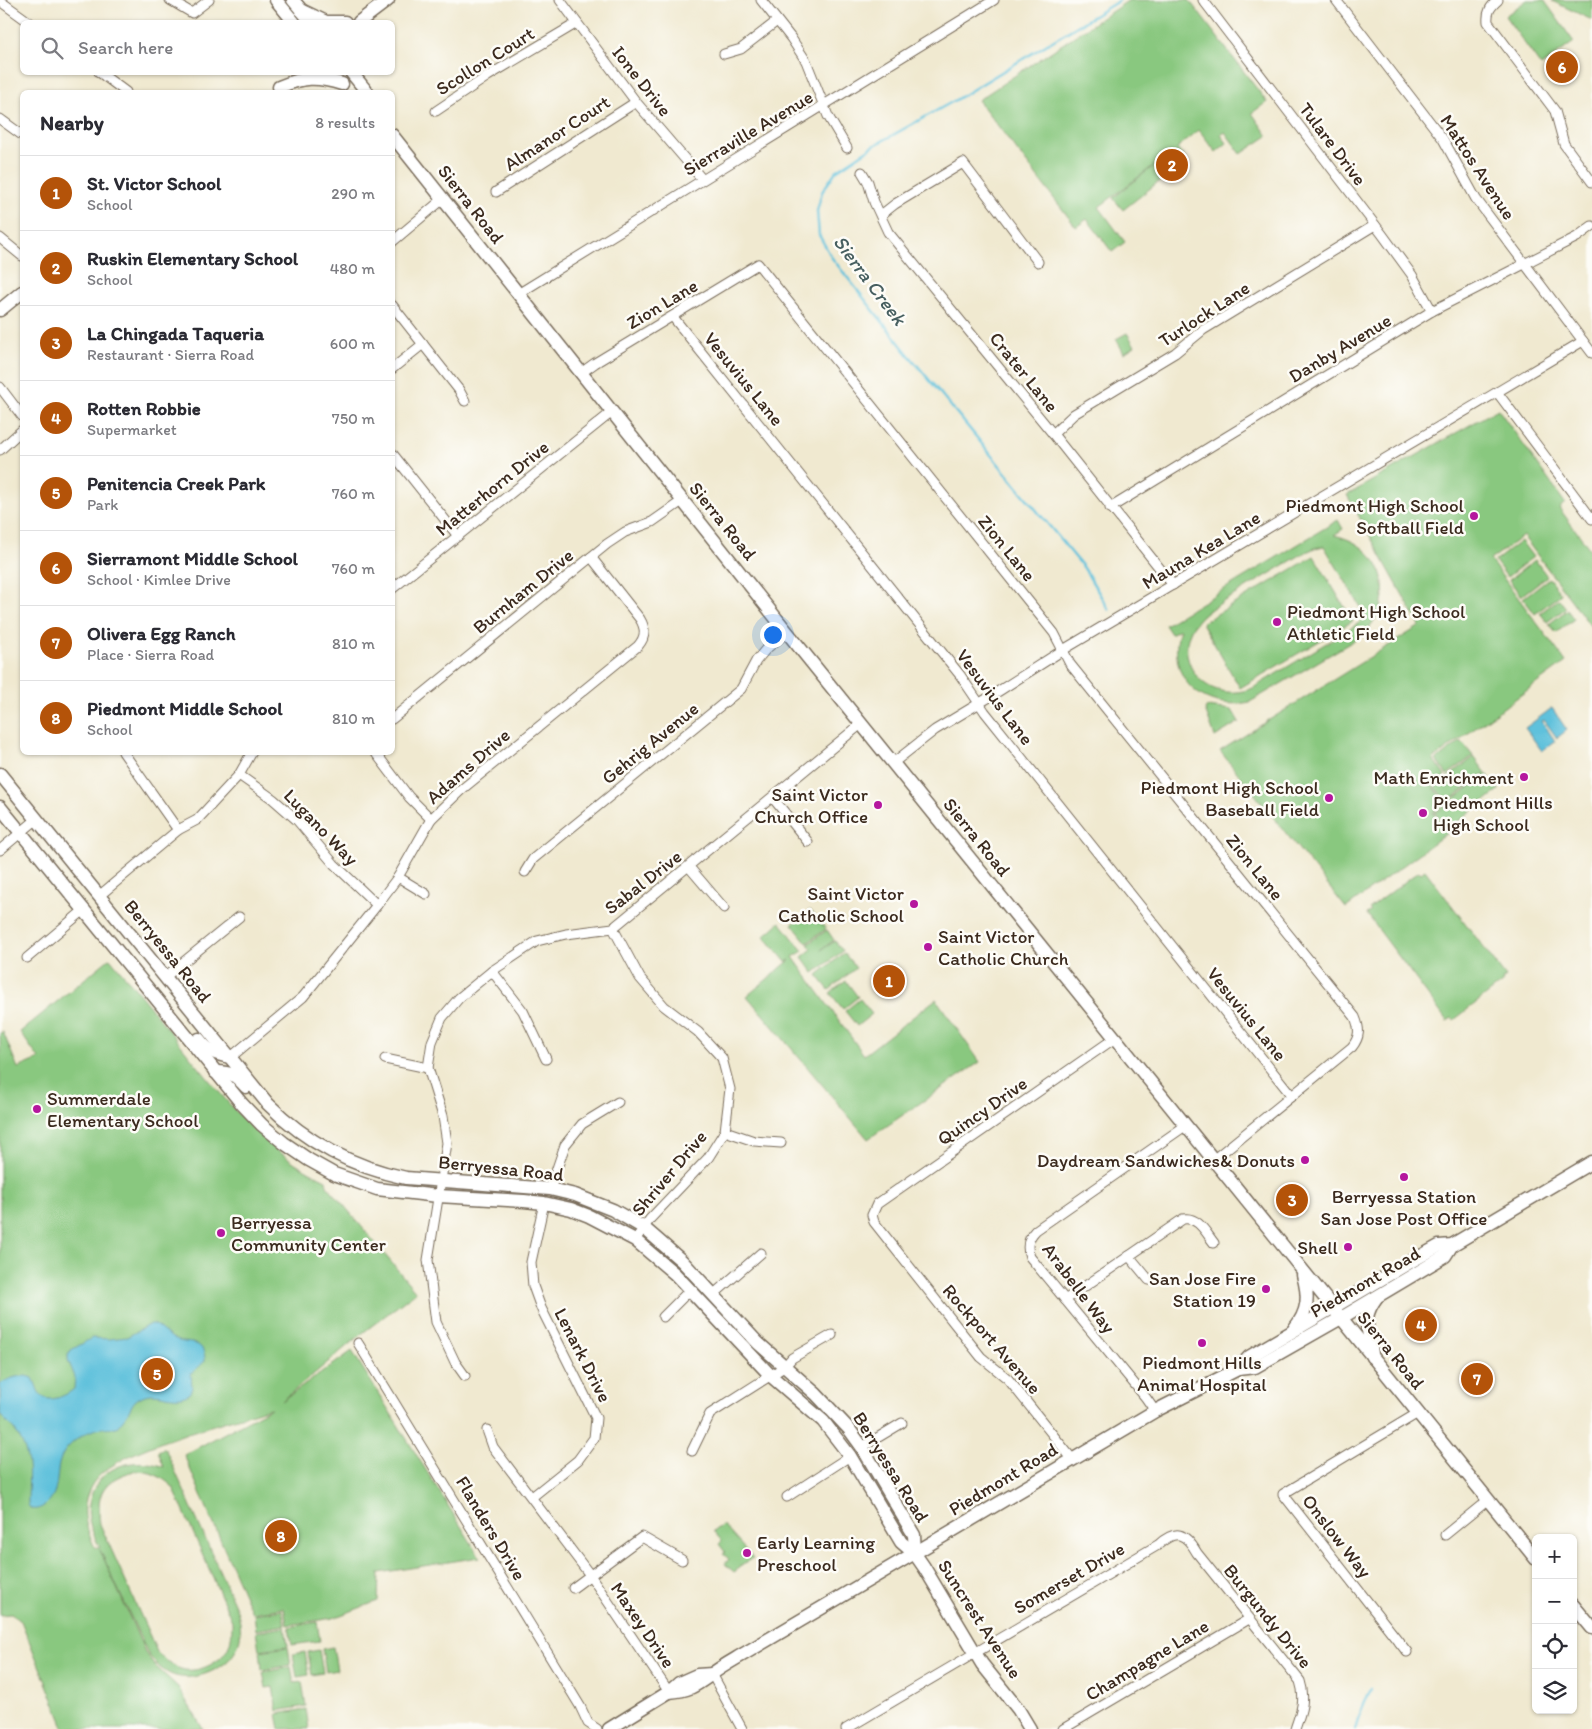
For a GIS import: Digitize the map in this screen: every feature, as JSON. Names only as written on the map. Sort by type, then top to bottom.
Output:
[{"type":"main road","points":[[364,19],[388,0]]},
{"type":"main road","points":[[279,4],[288,20]]},
{"type":"main road","points":[[279,4],[292,20]]},
{"type":"main road","points":[[297,5],[309,20]]},
{"type":"main road","points":[[297,5],[323,20]]},
{"type":"main road","points":[[276,90],[285,75]]},
{"type":"main road","points":[[276,90],[294,75]]},
{"type":"main road","points":[[335,75],[345,88]]},
{"type":"main road","points":[[354,75],[365,90]]},
{"type":"main road","points":[[276,90],[295,81],[312,78],[320,78],[345,88]]},
{"type":"main road","name":"Sierra Road","points":[[395,139],[787,632],[1532,1554]]},
{"type":"main road","points":[[0,310],[20,294]]},
{"type":"main road","name":"Berryessa Road","points":[[0,774],[259,1093],[288,1123],[316,1144],[342,1158],[383,1173],[406,1178],[505,1184],[575,1194],[613,1210],[644,1228],[682,1261],[784,1367],[834,1411],[862,1448],[914,1535],[915,1554]]},
{"type":"main road","name":"Berryessa Road","points":[[0,807],[215,1072],[262,1125],[284,1143],[334,1174],[377,1188],[438,1196],[544,1203],[571,1209],[589,1216],[634,1240],[654,1255],[690,1290],[771,1376],[807,1405],[823,1421],[850,1456],[901,1542],[915,1554]]},
{"type":"main road","points":[[159,1002],[183,1019],[207,1049],[218,1055],[231,1057]]},
{"type":"main road","points":[[215,1072],[230,1072],[246,1088],[259,1093]]},
{"type":"main road","name":"Piedmont Road","points":[[1238,1369],[1249,1357],[1439,1246],[1452,1245],[1592,1162]]},
{"type":"main road","name":"Piedmont Road","points":[[609,1729],[669,1692],[680,1683],[697,1675],[712,1674],[1155,1411],[1238,1369],[1255,1367],[1341,1318],[1445,1256],[1452,1245]]},
{"type":"main road","points":[[1289,1334],[1298,1324],[1307,1306],[1307,1288],[1302,1270]]},
{"type":"main road","points":[[1372,1357],[1372,1344],[1367,1332],[1366,1321],[1370,1307],[1377,1297]]},
{"type":"main road","name":"Suncrest Avenue","points":[[915,1554],[982,1664],[1018,1709],[1030,1729]]},
{"type":"main road","points":[[1577,1610],[1592,1628]]},
{"type":"street","points":[[170,0],[192,13],[209,0]]},
{"type":"street","name":"Ione Drive","points":[[560,0],[636,102],[702,179]]},
{"type":"street","points":[[761,0],[806,61],[824,106],[847,148]]},
{"type":"street","name":"Sierraville Avenue","points":[[518,294],[994,0]]},
{"type":"street","name":"Tulare Drive","points":[[1203,0],[1375,225],[1412,276],[1432,311]]},
{"type":"street","name":"Mattos Avenue","points":[[1336,0],[1443,139],[1476,199],[1592,353]]},
{"type":"street","points":[[1498,0],[1490,8],[1487,15],[1488,22],[1555,111],[1564,144],[1592,182]]},
{"type":"street","points":[[0,1],[26,20]]},
{"type":"street","points":[[724,54],[741,49],[777,21]]},
{"type":"street","name":"Scollon Court","points":[[436,110],[488,76],[577,23]]},
{"type":"street","points":[[103,75],[123,90]]},
{"type":"street","name":"Almanor Court","points":[[496,192],[636,102]]},
{"type":"street","points":[[0,119],[20,134]]},
{"type":"street","points":[[881,215],[895,204],[963,163],[1038,262]]},
{"type":"street","name":"Crater Lane","points":[[862,172],[868,182],[874,202],[888,232],[1173,585]]},
{"type":"street","points":[[395,239],[442,198]]},
{"type":"street","name":"Turlock Lane","points":[[1053,434],[1074,414],[1175,353],[1203,330],[1375,225]]},
{"type":"street","name":"Danby Avenue","points":[[1110,508],[1432,311],[1577,237],[1592,226]]},
{"type":"street","points":[[0,238],[20,254]]},
{"type":"street","name":"Zion Lane","points":[[582,373],[758,264],[1054,633],[1070,664],[1355,1017],[1359,1033],[1357,1041],[1292,1096]]},
{"type":"street","points":[[395,309],[459,390],[465,401]]},
{"type":"street","name":"Vesuvius Lane","points":[[673,317],[1292,1096]]},
{"type":"street","name":"Mauna Kea Lane","points":[[893,763],[935,730],[1063,650],[1583,342]]},
{"type":"street","points":[[395,366],[423,344]]},
{"type":"street","points":[[0,387],[20,413]]},
{"type":"street","points":[[1497,392],[1592,519]]},
{"type":"street","name":"Matterhorn Drive","points":[[395,587],[612,412]]},
{"type":"street","points":[[0,450],[20,432]]},
{"type":"street","points":[[395,457],[458,536]]},
{"type":"street","name":"Burnham Drive","points":[[395,717],[591,557],[625,532],[652,522],[682,501]]},
{"type":"street","name":"Adams Drive","points":[[231,1057],[303,997],[377,906],[398,877],[431,819],[461,790],[643,640],[644,626],[640,619],[591,557]]},
{"type":"street","name":"Gehrig Avenue","points":[[525,872],[533,859],[741,689],[756,661],[766,649],[787,632]]},
{"type":"street","name":"Sabal Drive","points":[[465,1376],[455,1362],[436,1322],[428,1260],[447,1143],[443,1116],[428,1068],[432,1042],[442,1018],[459,998],[492,971],[537,941],[566,934],[613,928],[861,724]]},
{"type":"street","points":[[125,755],[178,830]]},
{"type":"street","points":[[99,896],[178,830],[197,820],[239,775],[250,755]]},
{"type":"street","points":[[377,755],[409,797],[431,819]]},
{"type":"street","name":"Lugano Way","points":[[239,775],[273,799],[297,820],[334,864],[377,906]]},
{"type":"street","points":[[773,798],[808,842]]},
{"type":"street","points":[[0,850],[37,819]]},
{"type":"street","points":[[690,866],[724,908]]},
{"type":"street","points":[[398,877],[426,894]]},
{"type":"street","points":[[27,958],[84,910]]},
{"type":"street","points":[[165,976],[239,916]]},
{"type":"street","name":"Shriver Drive","points":[[613,928],[640,978],[664,1006],[698,1032],[722,1058],[730,1089],[725,1131],[708,1158],[650,1219],[634,1240]]},
{"type":"street","points":[[492,971],[523,1011],[546,1059]]},
{"type":"street","name":"Quincy Drive","points":[[872,1215],[877,1204],[1115,1038]]},
{"type":"street","points":[[385,1059],[428,1068]]},
{"type":"street","points":[[1213,1160],[1292,1096]]},
{"type":"street","points":[[550,1189],[565,1145],[582,1124],[618,1102]]},
{"type":"street","name":"Arabelle Way","points":[[1155,1411],[1140,1390],[1030,1257],[1028,1245],[1033,1233],[1185,1126]]},
{"type":"street","points":[[725,1131],[754,1141],[781,1143]]},
{"type":"street","name":"Lenark Drive","points":[[532,1497],[578,1460],[594,1438],[596,1418],[541,1308],[533,1286],[531,1262],[544,1203]]},
{"type":"street","name":"Rockport Avenue","points":[[872,1215],[874,1222],[981,1357],[1008,1379],[1073,1460]]},
{"type":"street","points":[[1065,1300],[1183,1218],[1190,1218],[1197,1222],[1214,1243]]},
{"type":"street","points":[[713,1295],[761,1254]]},
{"type":"street","points":[[1129,1256],[1149,1280]]},
{"type":"street","points":[[663,1317],[690,1290]]},
{"type":"street","points":[[692,1451],[710,1414],[771,1376],[784,1367],[792,1358],[832,1335]]},
{"type":"street","name":"Flanders Drive","points":[[358,1342],[575,1698],[588,1723],[596,1729]]},
{"type":"street","name":"Onslow Way","points":[[1407,1652],[1284,1494],[1418,1413]]},
{"type":"street","points":[[862,1448],[902,1423]]},
{"type":"street","name":"Maxey Drive","points":[[487,1430],[493,1447],[590,1575],[669,1692]]},
{"type":"street","points":[[787,1497],[850,1456]]},
{"type":"street","points":[[1445,1535],[1488,1500]]},
{"type":"street","name":"Somerset Drive","points":[[846,1729],[1158,1545],[1166,1538],[1172,1535],[1179,1535]]},
{"type":"street","name":"Burgundy Drive","points":[[1179,1535],[1186,1537],[1191,1542],[1196,1553],[1300,1681],[1304,1696],[1295,1729]]},
{"type":"street","points":[[590,1575],[642,1538],[682,1560]]},
{"type":"street","name":"Maxey Drive","points":[[573,1588],[590,1575]]},
{"type":"street","name":"Champagne Lane","points":[[1063,1729],[1249,1619]]},
{"type":"street","points":[[712,1674],[742,1729]]},
{"type":"green space","points":[[1129,0],[1189,0],[1267,102],[1252,113],[1268,136],[1241,154],[1225,132],[1221,135],[1227,143],[1216,152],[1199,130],[1177,148],[1186,160],[1123,210],[1113,198],[1161,160],[1099,207],[1125,242],[1112,252],[1087,219],[1076,227],[978,100]]},
{"type":"green space","points":[[1527,0],[1544,0],[1574,42],[1541,66],[1505,16]]},
{"type":"green space","points":[[1592,0],[1592,20],[1552,1]]},
{"type":"green space","points":[[1127,333],[1135,346],[1124,353],[1116,339]]},
{"type":"green space","points":[[1498,409],[1565,503],[1559,508],[1592,552],[1592,628],[1523,536],[1490,560],[1566,662],[1433,759],[1445,776],[1433,786],[1445,803],[1433,813],[1447,833],[1346,908],[1220,751],[1420,626],[1347,495]]},
{"type":"green space","points":[[1338,520],[1343,529],[1334,535],[1352,541],[1366,551],[1376,563],[1382,577],[1383,592],[1380,608],[1373,623],[1360,637],[1250,702],[1233,704],[1217,702],[1191,688],[1183,676],[1178,662],[1177,647],[1180,629],[1171,634],[1165,625]],"holes":[[[1324,546],[1365,614],[1359,623],[1253,688],[1234,692],[1217,690],[1203,682],[1193,671],[1188,657],[1187,642],[1193,626],[1206,612],[1315,548]]]},
{"type":"green space","points":[[1521,541],[1533,557],[1507,577],[1495,561]]},
{"type":"green space","name":"Piedmont High School Athletic Field","points":[[1314,556],[1353,621],[1240,688],[1202,623]]},
{"type":"green space","points":[[1535,560],[1547,576],[1521,596],[1509,580]]},
{"type":"green space","points":[[1549,578],[1561,594],[1535,614],[1523,598]]},
{"type":"green space","points":[[1559,599],[1566,608],[1547,622],[1540,613]]},
{"type":"green space","points":[[1567,610],[1574,619],[1556,633],[1549,624]]},
{"type":"green space","points":[[1207,707],[1232,710],[1239,722],[1215,737],[1205,710]]},
{"type":"green space","points":[[1461,741],[1473,756],[1447,775],[1436,760]]},
{"type":"green space","points":[[1474,757],[1486,773],[1447,802],[1435,787]]},
{"type":"green space","points":[[1487,774],[1499,790],[1448,829],[1435,813]]},
{"type":"green space","points":[[1425,870],[1506,977],[1502,980],[1503,982],[1454,1020],[1452,1018],[1447,1021],[1367,914],[1371,911],[1369,909],[1419,871],[1421,873]]},
{"type":"green space","points":[[810,910],[826,929],[807,943],[792,924]]},
{"type":"green space","points":[[780,922],[803,951],[793,957],[864,1055],[936,999],[980,1062],[868,1139],[747,996],[790,960],[786,962],[764,936]]},
{"type":"green space","points":[[827,930],[834,940],[821,950],[835,941],[843,951],[814,973],[802,957],[812,949],[808,944]]},
{"type":"green space","points":[[844,953],[856,968],[829,990],[817,975]]},
{"type":"green space","points":[[110,958],[237,1112],[268,1143],[305,1169],[326,1180],[327,1185],[416,1292],[360,1335],[282,1401],[352,1351],[480,1557],[379,1573],[378,1601],[333,1618],[287,1625],[284,1608],[252,1613],[184,1455],[271,1408],[175,1437],[135,1453],[103,1472],[93,1483],[89,1491],[85,1507],[86,1524],[95,1548],[100,1548],[88,1515],[93,1491],[99,1481],[117,1467],[128,1464],[152,1464],[164,1467],[158,1451],[165,1448],[237,1610],[241,1632],[236,1650],[231,1657],[224,1664],[205,1674],[187,1677],[178,1677],[170,1674],[156,1664],[149,1656],[100,1550],[146,1654],[153,1664],[178,1687],[203,1729],[65,1729],[21,1621],[11,1614],[0,1615],[0,1033],[3,1032],[18,1068],[39,1059],[20,1032]],"holes":[[[134,1471],[155,1475],[173,1487],[232,1621],[231,1638],[228,1648],[221,1658],[204,1668],[191,1670],[177,1668],[158,1654],[100,1524],[99,1503],[104,1489],[115,1479]]]},
{"type":"green space","points":[[846,981],[858,997],[843,1009],[830,993]]},
{"type":"green space","points":[[860,999],[872,1014],[857,1026],[845,1011]]},
{"type":"green space","points":[[723,1525],[753,1558],[734,1572],[725,1564],[729,1559],[723,1554],[725,1552],[719,1544],[722,1541],[713,1531]]},
{"type":"green space","points":[[282,1610],[285,1625],[256,1630],[254,1614]]},
{"type":"green space","points":[[317,1622],[320,1641],[292,1645],[289,1627]]},
{"type":"green space","points":[[285,1627],[288,1646],[259,1650],[256,1632]]},
{"type":"green space","points":[[288,1647],[291,1665],[262,1670],[260,1651]]},
{"type":"green space","points":[[333,1647],[337,1670],[326,1672],[322,1649]]},
{"type":"green space","points":[[319,1650],[323,1673],[312,1675],[308,1652]]},
{"type":"green space","points":[[305,1652],[309,1675],[297,1677],[293,1654]]},
{"type":"green space","points":[[291,1667],[294,1683],[302,1682],[306,1706],[277,1711],[273,1687],[266,1688],[263,1672]]},
{"type":"green space","points":[[306,1709],[309,1729],[280,1729],[277,1714]]},
{"type":"water","points":[[1552,708],[1567,730],[1557,738],[1544,720],[1542,721],[1555,741],[1542,751],[1525,728]]},
{"type":"water","points":[[150,1324],[154,1324],[174,1339],[199,1345],[202,1348],[205,1361],[191,1374],[192,1388],[189,1394],[182,1397],[156,1394],[142,1396],[134,1402],[117,1427],[97,1429],[78,1439],[69,1446],[60,1460],[56,1487],[51,1499],[40,1508],[31,1509],[28,1505],[29,1474],[27,1457],[14,1429],[0,1415],[0,1384],[16,1377],[25,1376],[33,1378],[43,1397],[52,1399],[67,1394],[74,1389],[75,1377],[68,1360],[71,1350],[92,1338],[127,1337]]},
{"type":"waterway","name":"Sierra Creek","points":[[1109,610],[1084,568],[908,354],[832,258],[819,235],[817,211],[822,192],[836,171],[875,145],[952,102],[1120,0]]},
{"type":"waterway","name":"Sierra Creek","points":[[1355,1729],[1371,1688]]},
{"type":"place","name":"Sierramont Middle School","points":[[1562,67]]},
{"type":"place","name":"Ruskin Elementary School","points":[[1172,165]]},
{"type":"place","name":"Piedmont High School Softball Field","points":[[1474,516]]},
{"type":"place","name":"Piedmont High School Athletic Field","points":[[1277,622]]},
{"type":"place","name":"Math Enrichment","points":[[1524,777]]},
{"type":"place","name":"Piedmont High School Baseball Field","points":[[1329,798]]},
{"type":"place","name":"Saint Victor Church Office","points":[[878,805]]},
{"type":"place","name":"Piedmont Hills High School","points":[[1423,813]]},
{"type":"place","name":"Saint Victor Catholic School","points":[[914,904]]},
{"type":"place","name":"Saint Victor Catholic Church","points":[[928,947]]},
{"type":"place","name":"St. Victor School","points":[[889,981]]},
{"type":"place","name":"Summerdale Elementary School","points":[[37,1109]]},
{"type":"place","name":"Daydream Sandwiches& Donuts","points":[[1305,1160]]},
{"type":"place","name":"Berryessa Station San Jose Post Office","points":[[1404,1177]]},
{"type":"place","name":"La Chingada Taqueria","points":[[1292,1200]]},
{"type":"place","name":"Berryessa Community Center","points":[[221,1233]]},
{"type":"place","name":"Shell","points":[[1348,1247]]},
{"type":"place","name":"San Jose Fire Station 19","points":[[1266,1289]]},
{"type":"place","name":"Rotten Robbie","points":[[1421,1325]]},
{"type":"place","name":"Piedmont Hills Animal Hospital","points":[[1202,1343]]},
{"type":"place","name":"Penitencia Creek Park","points":[[157,1374]]},
{"type":"place","name":"Olivera Egg Ranch","points":[[1477,1379]]},
{"type":"place","name":"Piedmont Middle School","points":[[281,1536]]},
{"type":"place","name":"Early Learning Preschool","points":[[747,1553]]}]
